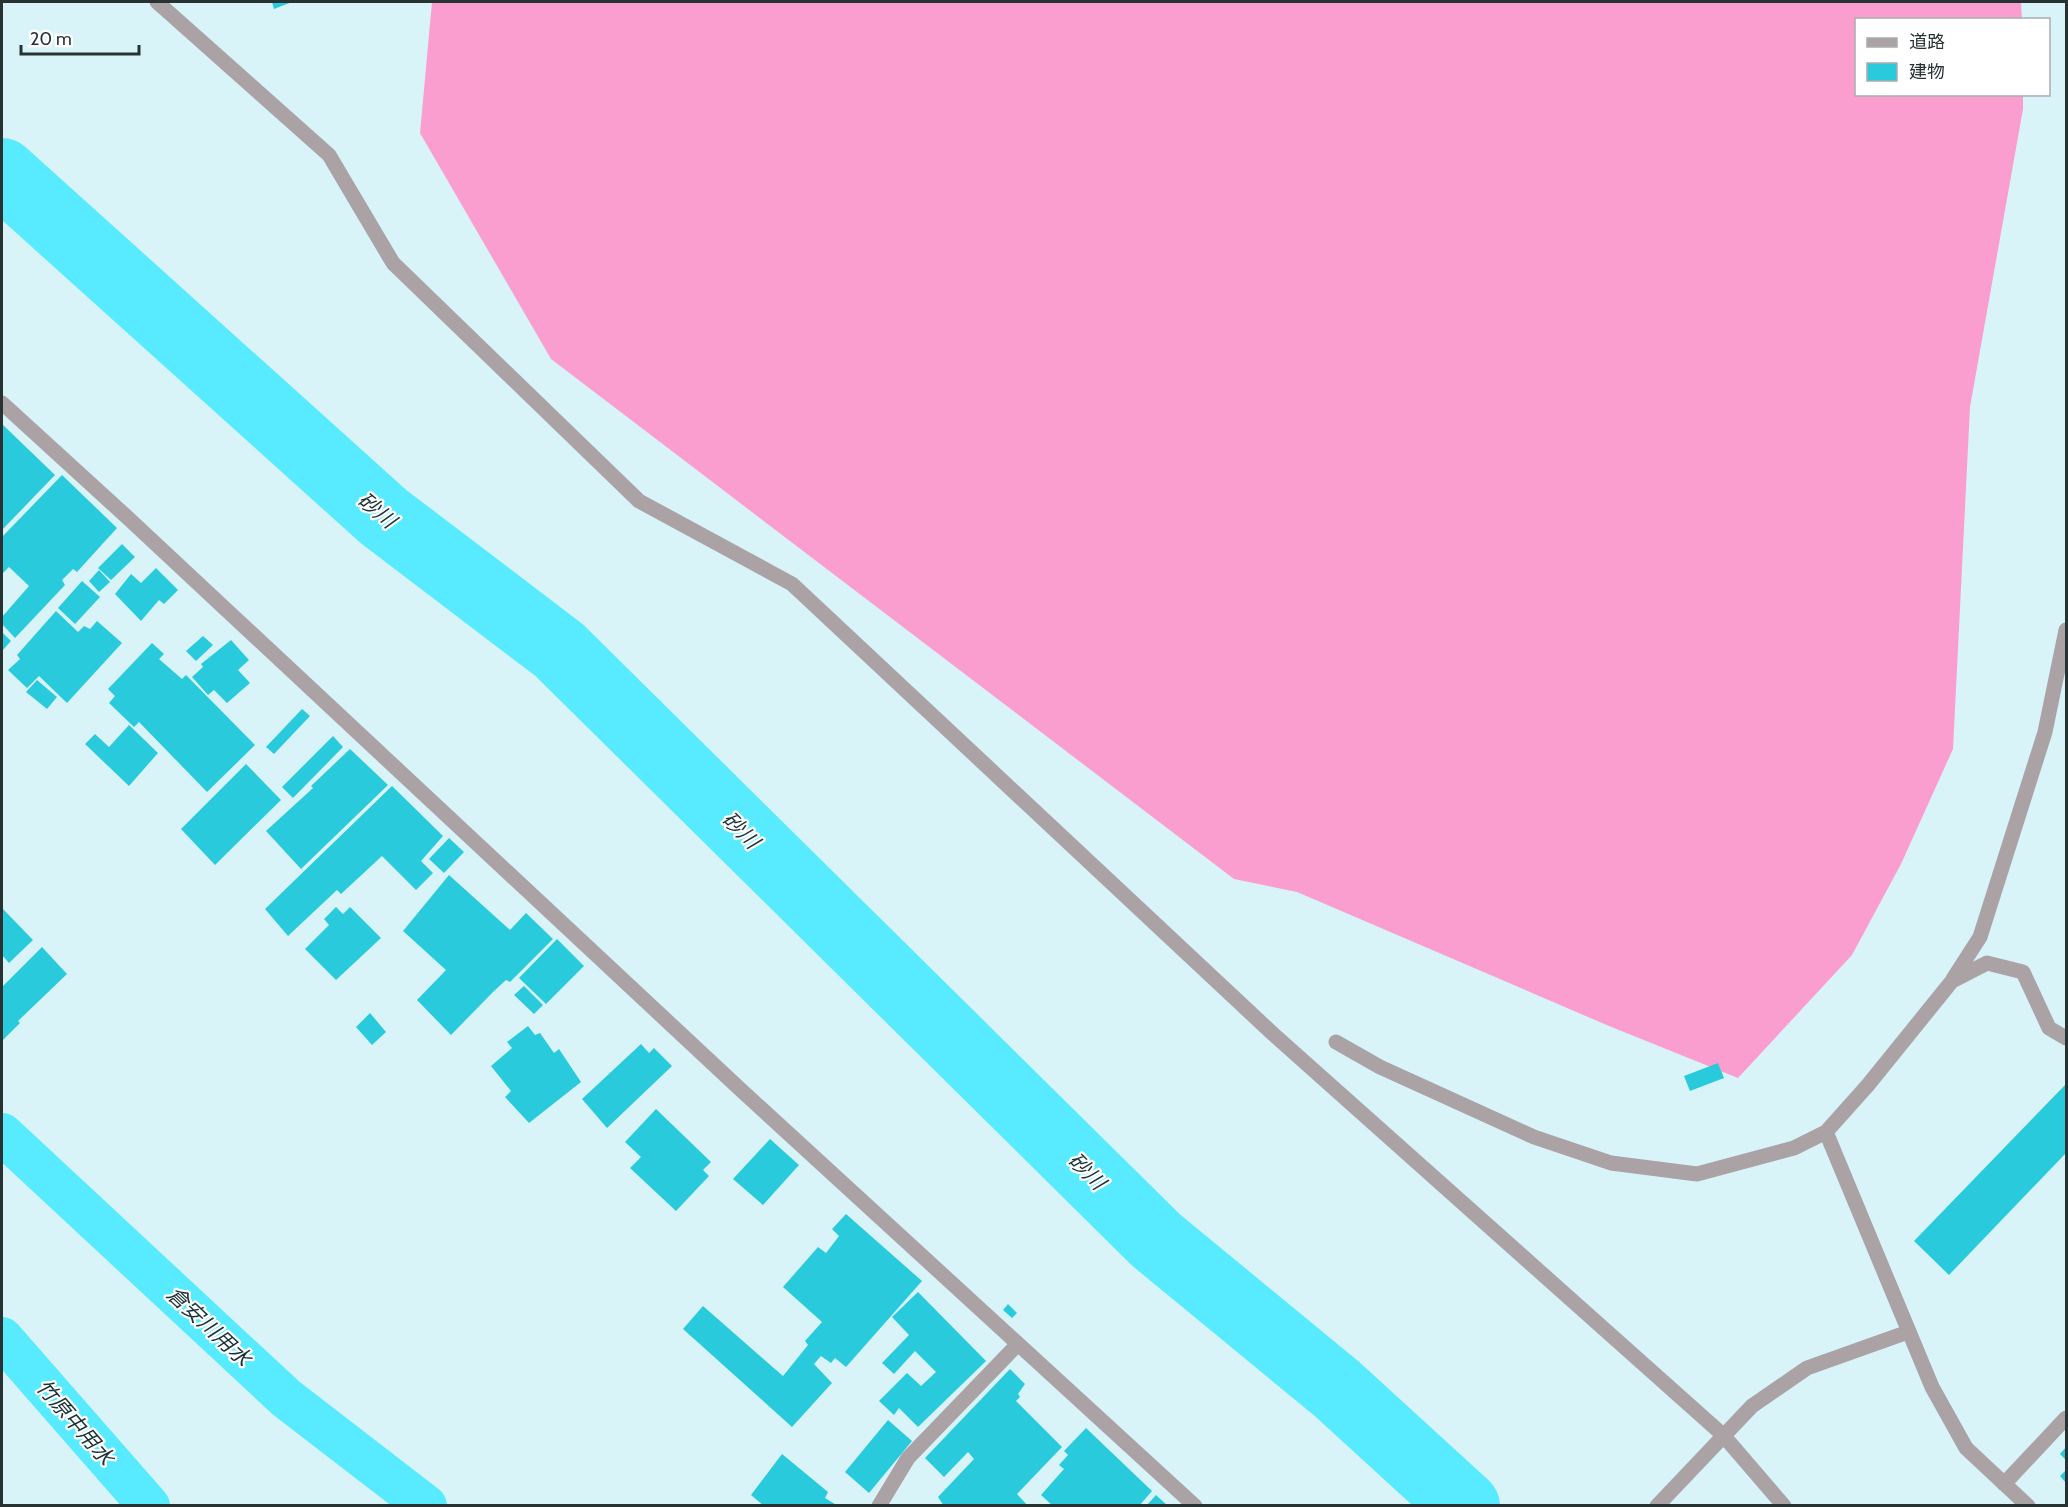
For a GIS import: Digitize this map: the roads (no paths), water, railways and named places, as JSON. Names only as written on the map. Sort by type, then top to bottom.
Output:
[{"type":"street","points":[[157,2],[329,155],[393,263],[639,501],[792,585],[1272,1033],[1723,1436],[1784,1506]]},
{"type":"street","points":[[2,404],[1195,1506]]},
{"type":"street","points":[[1336,1042],[1380,1067],[1534,1137],[1611,1162],[1697,1174],[1794,1148],[1826,1132],[1868,1085],[1950,984],[1980,937],[2045,732],[2067,630]]},
{"type":"street","points":[[1950,984],[1987,963],[2023,972],[2049,1028],[2067,1038]]},
{"type":"street","points":[[1826,1132],[1932,1387],[1966,1448],[2028,1506]]},
{"type":"street","points":[[1657,1506],[1752,1406],[1807,1368],[1908,1332]]},
{"type":"street","points":[[879,1506],[908,1458],[1018,1344]]},
{"type":"street","points":[[2004,1484],[2067,1418]]},
{"type":"waterway","name":"砂川","points":[[2,173],[384,517],[559,650],[1156,1240],[1337,1389],[1465,1506]]},
{"type":"waterway","name":"倉安川用水","points":[[2,1134],[286,1398],[426,1506]]},
{"type":"waterway","name":"竹原中用水","points":[[2,1338],[149,1506]]}]
